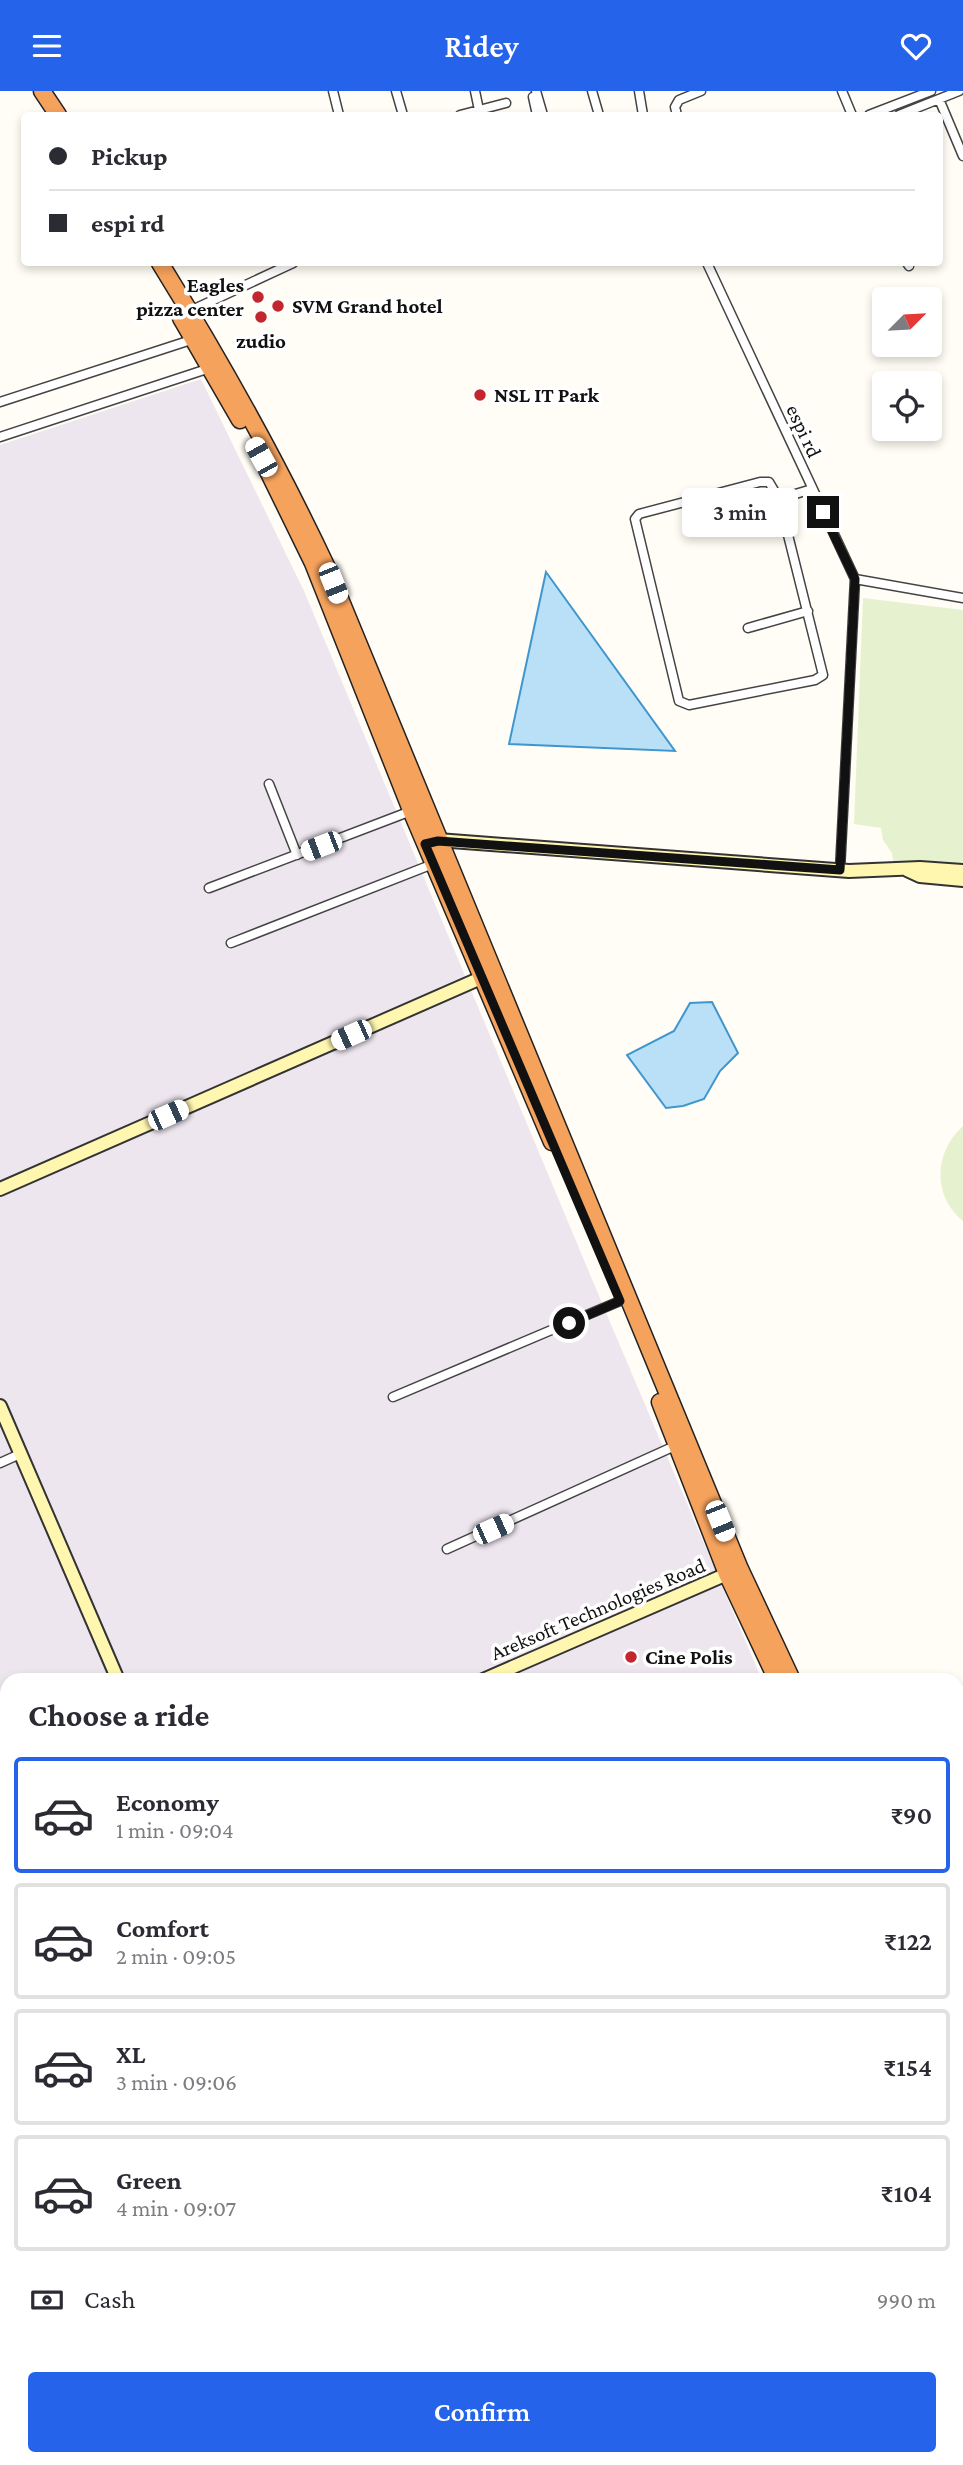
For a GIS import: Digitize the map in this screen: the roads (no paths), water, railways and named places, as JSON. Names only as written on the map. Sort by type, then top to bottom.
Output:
[{"type":"highway","points":[[42,91],[56,112]]},
{"type":"highway","points":[[53,91],[67,112]]},
{"type":"highway","points":[[150,266],[210,368],[292,493],[329,572],[431,842],[743,1575],[789,1673]]},
{"type":"highway","points":[[162,266],[190,311],[258,441],[313,563],[411,811],[431,842],[433,864],[488,975],[729,1577],[774,1673]]},
{"type":"street","points":[[333,91],[338,112]]},
{"type":"street","points":[[397,91],[402,112]]},
{"type":"street","points":[[475,91],[479,110]]},
{"type":"street","points":[[534,91],[537,112]]},
{"type":"street","points":[[534,91],[542,112]]},
{"type":"street","points":[[592,91],[598,112]]},
{"type":"street","points":[[639,91],[642,112]]},
{"type":"street","points":[[676,112],[675,107],[679,100],[701,91]]},
{"type":"street","points":[[842,91],[851,112]]},
{"type":"street","points":[[906,112],[959,91]]},
{"type":"street","points":[[877,112],[927,93],[926,104]]},
{"type":"street","points":[[939,99],[963,156]]},
{"type":"street","points":[[910,100],[914,109]]},
{"type":"street","points":[[471,112],[506,103]]},
{"type":"street","points":[[190,311],[287,266]]},
{"type":"street","name":"espi rd","points":[[708,266],[855,579],[840,870]]},
{"type":"street","points":[[0,402],[194,339]]},
{"type":"street","points":[[0,437],[210,368]]},
{"type":"street","points":[[760,482],[769,482],[779,499],[823,675],[815,680],[701,704],[689,705],[679,701],[635,519],[639,515],[760,482]]},
{"type":"street","points":[[779,499],[812,489]]},
{"type":"street","points":[[855,579],[963,599]]},
{"type":"street","points":[[748,628],[808,611]]},
{"type":"street","points":[[269,783],[297,855]]},
{"type":"street","points":[[209,888],[411,811]]},
{"type":"street","points":[[431,842],[840,870],[920,868],[963,871]]},
{"type":"street","points":[[231,943],[433,864]]},
{"type":"street","points":[[907,870],[920,876],[963,880]]},
{"type":"street","points":[[0,1189],[488,975]]},
{"type":"street","points":[[393,1397],[620,1301]]},
{"type":"street","points":[[0,1406],[115,1673]]},
{"type":"street","points":[[447,1549],[677,1445]]},
{"type":"street","points":[[0,1463],[20,1454]]},
{"type":"street","name":"Areksoft Technologies Road","points":[[500,1673],[729,1577]]},
{"type":"street","name":"Areksoft Technologies Road","points":[[518,1673],[729,1577]]},
{"type":"water","points":[[546,572],[675,751],[509,744]]},
{"type":"water","points":[[712,1002],[738,1053],[720,1071],[704,1099],[666,1108],[627,1055],[674,1031],[690,1003]]},
{"type":"place","name":"Eagles pizza center","points":[[258,297]]},
{"type":"place","name":"SVM Grand hotel","points":[[278,306]]},
{"type":"place","name":"zudio","points":[[261,317]]},
{"type":"place","name":"NSL IT Park","points":[[480,395]]},
{"type":"place","name":"Cine Polis","points":[[631,1657]]}]
